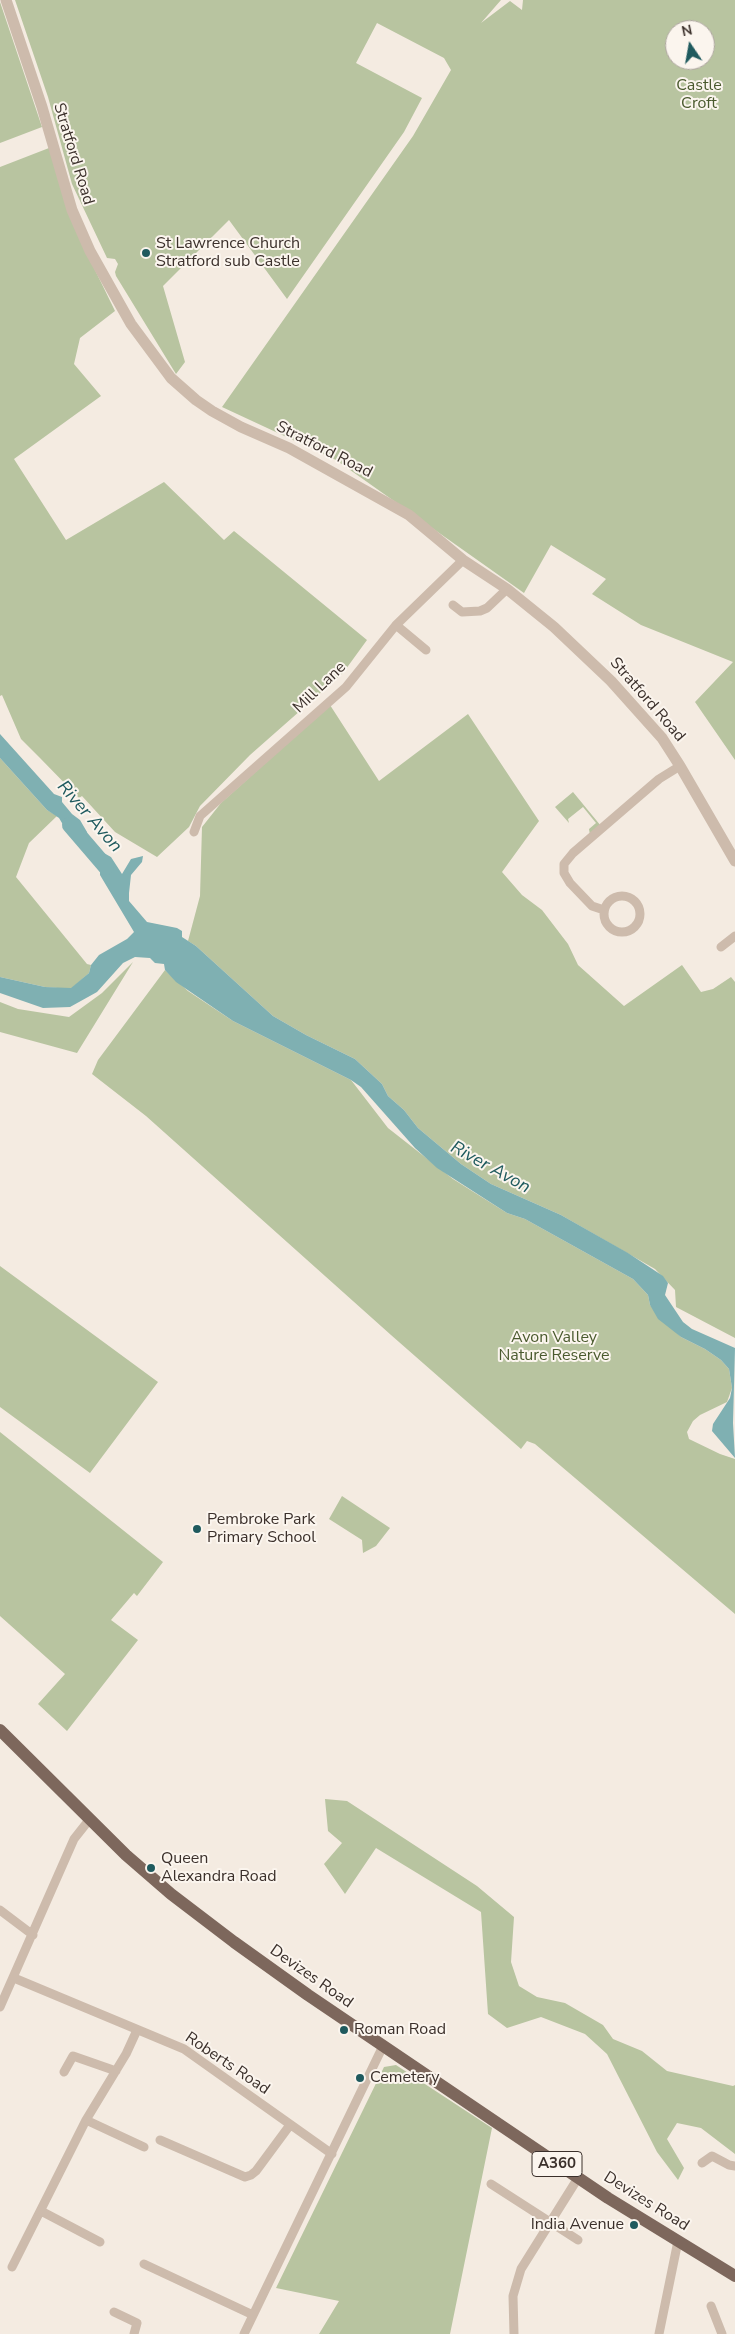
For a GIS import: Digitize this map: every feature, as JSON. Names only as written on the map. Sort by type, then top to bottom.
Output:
[{"type":"main road","name":"Devizes Road","points":[[0,1730],[89,1820],[185,1906],[308,1996],[578,2178],[735,2276]]},
{"type":"street","name":"Stratford Road","points":[[6,0],[42,107],[72,210],[90,251],[131,324],[171,378],[196,400],[241,427],[289,448],[409,515],[463,560],[508,589],[554,627],[611,681],[662,738],[735,861]]},
{"type":"street","name":"Mill Lane","points":[[194,832],[200,816],[346,687],[396,625],[463,560]]},
{"type":"street","points":[[453,605],[462,612],[480,611],[487,608],[508,589]]},
{"type":"street","points":[[396,625],[426,650]]},
{"type":"street","points":[[604,910],[592,906],[570,883],[564,874],[564,864],[573,852],[659,779],[680,766]]},
{"type":"street","points":[[626,896],[638,903],[640,920],[630,930],[615,930],[606,922],[604,910],[611,899],[626,896]]},
{"type":"street","points":[[721,947],[735,936]]},
{"type":"street","points":[[0,2007],[74,1839],[89,1820]]},
{"type":"street","points":[[0,1910],[33,1935]]},
{"type":"street","name":"Roberts Road","points":[[14,1978],[184,2049],[332,2154]]},
{"type":"street","points":[[12,2267],[23,2256],[41,2211],[86,2120],[116,2071],[137,2030]]},
{"type":"street","points":[[244,2334],[383,2046]]},
{"type":"street","points":[[64,2072],[72,2056],[116,2071]]},
{"type":"street","points":[[86,2120],[144,2147]]},
{"type":"street","points":[[166,2140],[245,2177],[251,2176],[256,2171],[290,2125]]},
{"type":"street","points":[[702,2163],[712,2156],[735,2166]]},
{"type":"street","points":[[514,2334],[512,2312],[516,2282],[530,2254],[578,2178]]},
{"type":"street","points":[[491,2184],[578,2240]]},
{"type":"street","points":[[41,2211],[100,2242]]},
{"type":"street","points":[[659,2334],[678,2242]]},
{"type":"street","points":[[144,2264],[253,2315]]},
{"type":"street","points":[[711,2306],[722,2334]]},
{"type":"street","points":[[114,2312],[137,2324],[134,2334]]},
{"type":"green space","name":"Castle Croft","points":[[15,0],[501,0],[481,23],[510,1],[522,10],[523,0],[735,0],[735,760],[695,702],[733,662],[641,625],[592,594],[606,579],[551,545],[524,593],[336,460],[222,407],[413,136],[451,70],[444,58],[377,23],[356,63],[422,98],[404,132],[287,299],[229,220],[163,286],[185,362],[176,374],[116,276],[115,272],[118,264],[115,259],[107,258],[72,184],[48,97]]},
{"type":"green space","points":[[0,2],[42,127],[0,143]]},
{"type":"green space","points":[[49,148],[80,239],[115,311],[80,338],[74,364],[101,396],[14,459],[66,540],[164,482],[224,540],[234,531],[367,640],[343,673],[250,755],[200,806],[189,827],[157,857],[115,832],[82,796],[79,798],[21,739],[2,695],[0,696],[0,167]]},
{"type":"green space","points":[[330,705],[379,781],[468,714],[539,821],[502,872],[522,895],[542,910],[568,944],[578,965],[624,1006],[682,965],[701,992],[713,989],[731,977],[735,982],[735,1338],[676,1307],[675,1290],[655,1269],[561,1215],[491,1184],[461,1164],[418,1128],[404,1110],[388,1096],[382,1084],[355,1059],[306,1035],[273,1016],[196,946],[188,941],[200,896],[202,827],[221,803]]},
{"type":"green space","points":[[0,758],[47,810],[57,816],[29,843],[16,877],[87,964],[91,965],[89,973],[71,989],[45,987],[0,977]]},
{"type":"green space","points":[[573,792],[601,826],[590,835],[589,829],[596,823],[583,807],[568,819],[569,823],[555,807]]},
{"type":"green space","points":[[133,962],[77,1053],[0,1032],[0,1002],[18,1009],[69,1017],[102,993]]},
{"type":"green space","name":"Avon Valley Nature Reserve","points":[[165,970],[188,991],[233,1021],[351,1080],[388,1128],[453,1179],[507,1213],[525,1219],[633,1279],[648,1295],[650,1305],[681,1337],[705,1349],[721,1360],[729,1369],[732,1388],[727,1402],[700,1415],[693,1421],[687,1432],[689,1439],[735,1459],[735,1614],[535,1444],[527,1441],[521,1449],[146,1116],[92,1074],[98,1060]]},
{"type":"green space","points":[[0,1266],[158,1382],[90,1473],[0,1407]]},
{"type":"green space","points":[[0,1432],[163,1562],[137,1596],[134,1593],[111,1620],[138,1640],[67,1731],[38,1704],[65,1674],[0,1616]]},
{"type":"green space","points":[[342,1496],[390,1528],[376,1546],[363,1553],[362,1540],[329,1519]]},
{"type":"green space","points":[[325,1799],[347,1801],[477,1886],[514,1917],[511,1962],[519,1986],[537,1997],[565,2003],[603,2025],[613,2039],[642,2051],[667,2071],[735,2085],[735,2154],[701,2128],[677,2123],[667,2139],[684,2168],[678,2180],[657,2152],[607,2054],[585,2034],[541,2017],[507,2028],[488,2014],[481,1912],[376,1848],[345,1894],[324,1864],[342,1843],[328,1831]]},
{"type":"green space","points":[[396,2065],[492,2128],[450,2334],[319,2334],[339,2301],[276,2288],[384,2067]]},
{"type":"water","points":[[0,734],[54,794],[62,797],[62,802],[80,820],[87,832],[88,838],[84,842],[65,828],[59,818],[47,810],[0,758]]},
{"type":"water","points":[[99,847],[102,852],[111,857],[122,874],[131,859],[143,856],[142,862],[131,875],[129,901],[147,922],[177,928],[182,931],[182,937],[196,946],[273,1016],[306,1035],[355,1059],[382,1084],[388,1096],[404,1110],[418,1128],[461,1164],[491,1184],[561,1215],[628,1253],[663,1276],[668,1283],[665,1295],[683,1322],[692,1329],[735,1348],[733,1423],[735,1458],[712,1431],[713,1424],[730,1398],[732,1388],[729,1369],[721,1360],[705,1349],[681,1337],[658,1319],[650,1305],[648,1295],[633,1279],[525,1219],[507,1213],[437,1168],[415,1148],[361,1087],[351,1080],[233,1021],[176,982],[165,970],[164,964],[155,963],[150,958],[135,957],[123,963],[97,992],[70,1007],[43,1008],[0,993],[0,977],[45,987],[71,988],[89,973],[91,965],[99,955],[127,939],[134,932],[100,875],[100,861],[92,853]]},
{"type":"waterway","name":"River Avon","points":[[70,825],[106,867]]},
{"type":"place","name":"St Lawrence Church Stratford sub Castle","points":[[146,253]]},
{"type":"place","name":"Pembroke Park Primary School","points":[[197,1529]]},
{"type":"place","name":"Queen Alexandra Road","points":[[151,1868]]},
{"type":"place","name":"Roman Road","points":[[344,2030]]},
{"type":"place","name":"Cemetery","points":[[360,2078]]},
{"type":"place","name":"India Avenue","points":[[634,2225]]}]
